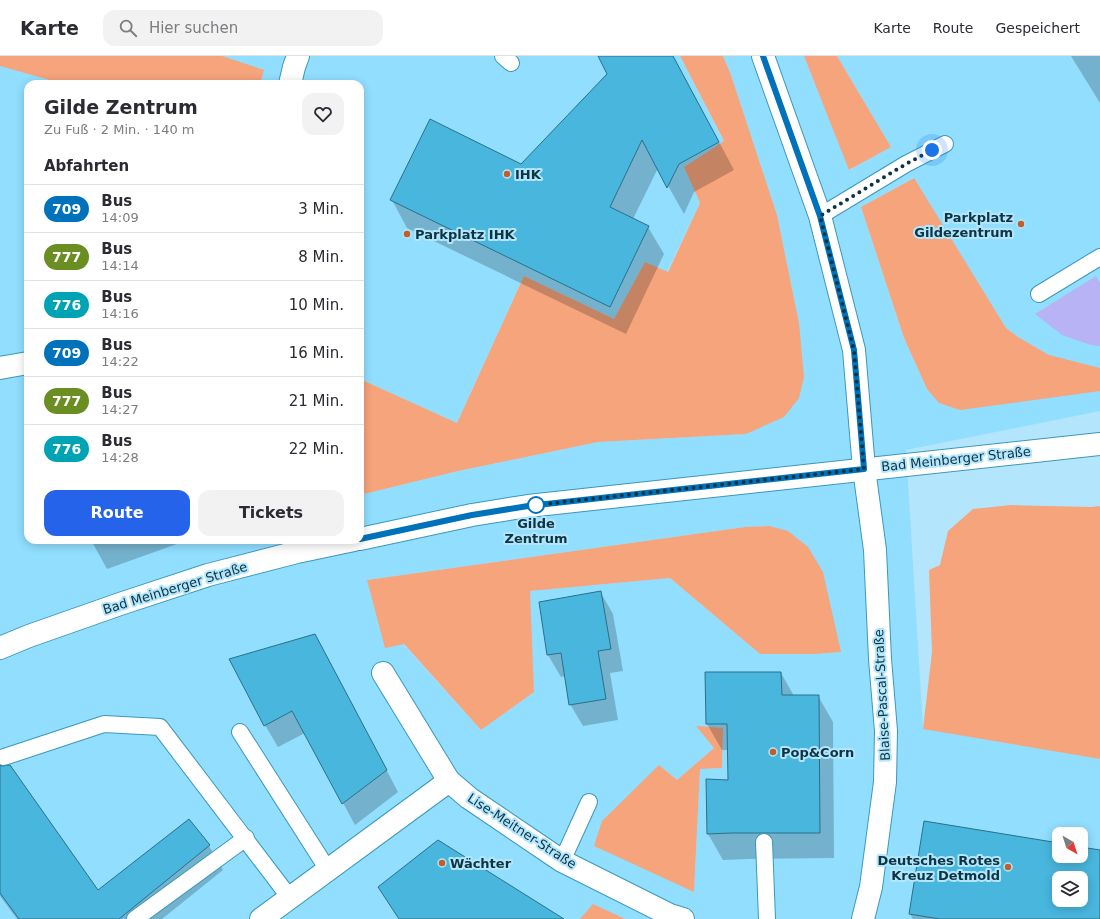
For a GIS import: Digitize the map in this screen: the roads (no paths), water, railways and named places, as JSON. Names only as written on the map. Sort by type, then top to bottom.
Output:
[{"type":"street","points":[[291,80],[298,56]]},
{"type":"street","name":"Blaise-Pascal-Straße","points":[[763,56],[820,216],[854,350],[864,469],[875,550],[880,659],[886,731],[885,782],[871,887],[863,919]]},
{"type":"street","points":[[0,368],[24,364]]},
{"type":"street","name":"Bad Meinberger Straße","points":[[364,538],[472,515],[528,506],[1100,444]]},
{"type":"street","name":"Bad Meinberger Straße","points":[[0,648],[29,636],[120,604],[208,575],[297,552],[335,544]]},
{"type":"street","name":"Lise-Meitner-Straße","points":[[383,673],[449,781],[469,798],[562,861],[670,915],[683,919]]},
{"type":"street","points":[[261,919],[449,781]]},
{"type":"lane","points":[[820,216],[906,164],[945,144]]},
{"type":"lane","points":[[1038,294],[1100,257]]},
{"type":"lane","points":[[4,757],[104,724],[160,726],[290,898]]},
{"type":"lane","points":[[240,732],[328,870]]},
{"type":"lane","points":[[562,861],[589,802]]},
{"type":"lane","points":[[135,919],[246,838]]},
{"type":"lane","points":[[764,842],[767,919]]},
{"type":"place","name":"IHK","points":[[507,174]]},
{"type":"place","name":"Parkplatz Gildezentrum","points":[[1021,224]]},
{"type":"place","name":"Parkplatz IHK","points":[[407,234]]},
{"type":"place","name":"Gilde Zentrum","points":[[536,505]]},
{"type":"place","name":"Pop&Corn","points":[[773,752]]},
{"type":"place","name":"Wächter","points":[[442,863]]},
{"type":"place","name":"Deutsches Rotes Kreuz Detmold","points":[[1008,867]]}]
